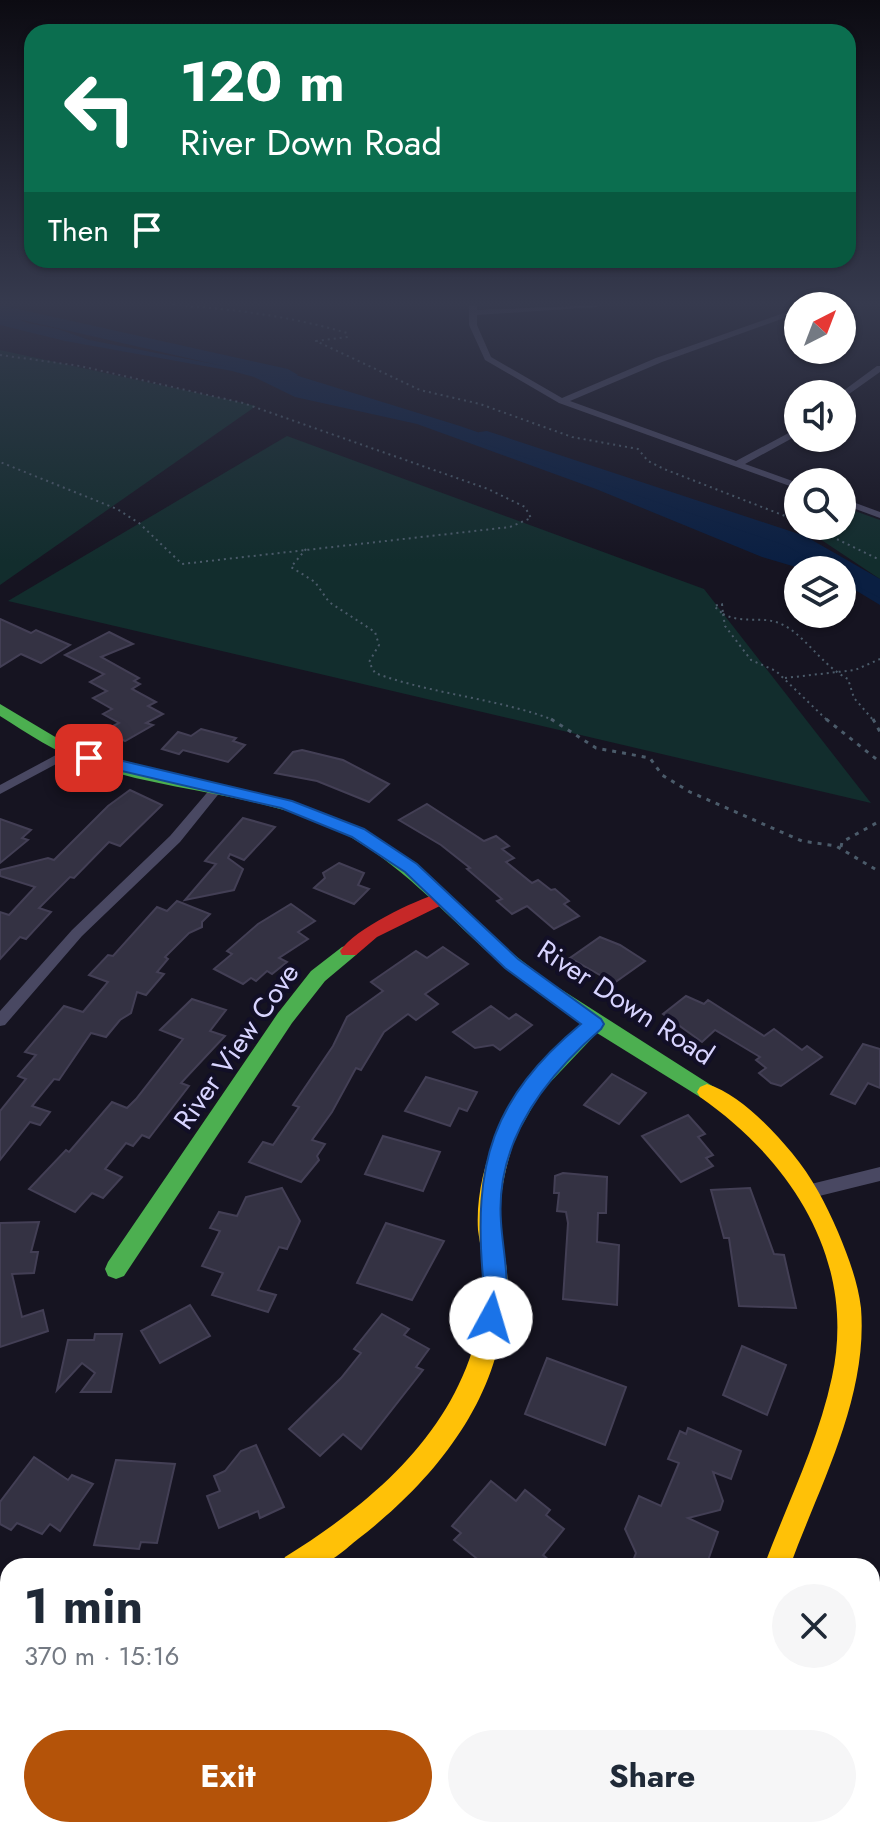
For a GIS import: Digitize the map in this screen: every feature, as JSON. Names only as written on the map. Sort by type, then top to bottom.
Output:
[{"type":"street","points":[[544,391],[562,401],[784,481]]},
{"type":"street","points":[[562,401],[586,391]]},
{"type":"street","points":[[737,464],[784,439]]},
{"type":"street","points":[[856,506],[880,515]]},
{"type":"street","name":"River Down Road","points":[[0,709],[69,752],[215,791],[286,804],[358,833],[411,868],[440,899],[512,964],[594,1024],[703,1088],[749,1121],[811,1191],[839,1264],[849,1317],[838,1394],[780,1558]]},
{"type":"street","points":[[0,790],[69,752]]},
{"type":"street","points":[[0,1021],[77,933],[175,839],[215,791]]},
{"type":"street","name":"River View Cove","points":[[116,1269],[285,1018],[318,976],[371,933],[440,899]]},
{"type":"street","points":[[310,1558],[328,1549],[386,1505],[426,1460],[465,1401],[486,1349],[496,1286],[489,1219],[494,1164],[514,1113],[565,1048],[594,1024]]},
{"type":"street","points":[[811,1191],[880,1174]]},
{"type":"path","points":[[0,462],[117,509],[135,520],[166,554],[182,564],[510,527],[531,518],[525,507],[488,489],[258,408],[185,391]]},
{"type":"path","points":[[423,391],[480,404],[572,437],[638,449],[648,461],[664,469],[784,516]]},
{"type":"path","points":[[839,540],[880,560]]},
{"type":"path","points":[[306,549],[291,567],[315,582],[329,602],[375,632],[379,645],[369,662],[375,673],[407,685],[494,703],[554,720],[596,748],[650,758],[662,775],[750,821],[802,841],[841,849],[880,872]]},
{"type":"path","points":[[880,732],[872,717],[854,698],[848,679],[834,673],[778,622],[747,623],[726,614],[725,626],[751,660],[769,666],[785,678],[839,732],[880,762]]},
{"type":"path","points":[[785,678],[855,670],[880,659]]},
{"type":"path","points":[[841,849],[842,842],[880,821]]},
{"type":"green space","points":[[0,391],[187,391],[256,406],[0,585]]},
{"type":"green space","points":[[287,436],[704,589],[871,803],[8,601]]},
{"type":"green space","points":[[856,511],[880,520],[880,579],[856,563],[856,556],[846,556],[822,540],[856,540]]},
{"type":"water","points":[[282,391],[346,391],[460,426],[721,516],[816,556],[784,556],[784,564],[762,557],[596,489],[417,424],[295,397]]},
{"type":"water","points":[[856,573],[880,590],[880,605],[856,590]]},
{"type":"building","points":[[0,619],[70,645],[41,663],[21,654],[0,667]]},
{"type":"building","points":[[109,632],[133,644],[101,657],[139,678],[134,681],[140,684],[132,689],[156,702],[148,706],[163,714],[146,723],[153,725],[125,741],[105,730],[119,723],[103,714],[112,709],[93,698],[107,691],[90,682],[104,674],[65,655]]},
{"type":"building","points":[[201,729],[236,738],[233,741],[245,745],[228,762],[183,750],[179,754],[162,749],[178,732],[191,736]]},
{"type":"building","points":[[302,750],[343,760],[389,784],[369,802],[317,781],[275,773],[293,752]]},
{"type":"building","points":[[130,790],[162,805],[120,846],[109,842],[74,878],[70,877],[39,908],[51,912],[26,939],[20,937],[0,959],[0,912],[9,915],[35,887],[0,876],[0,870],[48,858],[54,860],[108,806]]},
{"type":"building","points":[[427,804],[484,841],[496,836],[509,846],[502,849],[514,858],[506,862],[532,883],[538,880],[551,890],[555,889],[569,901],[564,904],[579,916],[554,929],[527,906],[512,914],[497,901],[502,899],[467,869],[470,868],[441,845],[399,820]]},
{"type":"building","points":[[243,818],[275,827],[244,860],[230,854],[228,858],[243,869],[234,890],[185,900],[216,864],[205,861]]},
{"type":"building","points":[[0,819],[31,830],[22,838],[28,840],[0,863]]},
{"type":"building","points":[[339,863],[364,873],[358,885],[369,889],[354,904],[314,888],[325,878],[323,873]]},
{"type":"building","points":[[177,901],[210,914],[202,922],[202,927],[189,933],[165,957],[168,959],[157,972],[164,974],[146,995],[137,992],[131,1013],[120,1020],[106,1037],[91,1033],[59,1080],[54,1079],[32,1106],[50,1112],[40,1125],[30,1122],[0,1160],[0,1111],[26,1079],[18,1076],[36,1055],[25,1052],[64,1006],[83,1012],[108,982],[89,975],[108,955],[113,956],[157,907],[167,911]]},
{"type":"building","points":[[291,904],[315,921],[298,932],[308,939],[279,958],[287,962],[272,974],[267,971],[256,981],[251,978],[243,984],[214,969],[232,954],[227,951],[258,924]]},
{"type":"building","points":[[600,937],[645,961],[614,983],[570,958]]},
{"type":"building","points":[[443,947],[468,964],[425,994],[438,1004],[416,1020],[408,1014],[384,1032],[361,1070],[356,1068],[332,1112],[312,1140],[325,1144],[317,1156],[319,1160],[301,1182],[249,1162],[263,1142],[273,1145],[299,1107],[293,1105],[333,1046],[347,1017],[383,991],[371,982],[416,951],[427,958]]},
{"type":"building","points":[[686,996],[704,1004],[708,1000],[764,1036],[774,1029],[802,1050],[807,1046],[822,1057],[781,1086],[771,1083],[759,1073],[766,1068],[756,1060],[760,1057],[715,1030],[702,1042],[663,1014]]},
{"type":"building","points":[[192,999],[226,1010],[210,1031],[225,1036],[181,1083],[189,1086],[149,1138],[142,1135],[133,1146],[126,1143],[105,1169],[122,1177],[103,1198],[92,1193],[75,1212],[29,1189],[66,1150],[69,1152],[112,1102],[127,1108],[136,1099],[183,1039],[160,1030]]},
{"type":"building","points":[[491,1006],[509,1019],[516,1014],[532,1025],[500,1050],[493,1045],[475,1048],[453,1032]]},
{"type":"building","points":[[863,1044],[880,1049],[880,1088],[868,1083],[855,1104],[831,1094]]},
{"type":"building","points":[[612,1074],[646,1093],[619,1124],[584,1105]]},
{"type":"building","points":[[426,1077],[477,1092],[467,1111],[459,1108],[450,1126],[405,1111]]},
{"type":"building","points":[[688,1115],[705,1134],[698,1137],[713,1155],[706,1158],[713,1166],[681,1182],[642,1136]]},
{"type":"building","points":[[383,1136],[440,1152],[423,1191],[365,1174]]},
{"type":"building","points":[[563,1173],[607,1177],[606,1213],[598,1213],[597,1242],[619,1245],[617,1305],[563,1299],[568,1223],[566,1212],[557,1211],[559,1193],[554,1193],[555,1176]]},
{"type":"building","points":[[282,1188],[300,1221],[287,1249],[279,1247],[258,1290],[276,1295],[268,1312],[212,1295],[223,1273],[202,1266],[220,1231],[210,1228],[219,1212],[237,1216],[246,1197]]},
{"type":"building","points":[[750,1188],[774,1254],[784,1255],[796,1308],[739,1306],[729,1238],[724,1238],[711,1190]]},
{"type":"building","points":[[39,1222],[31,1252],[38,1252],[34,1273],[12,1274],[22,1317],[43,1310],[48,1331],[0,1347],[0,1223]]},
{"type":"building","points":[[386,1223],[444,1241],[412,1300],[357,1283]]},
{"type":"building","points":[[190,1305],[210,1336],[160,1363],[141,1331]]},
{"type":"building","points":[[382,1314],[409,1329],[404,1335],[429,1349],[416,1367],[423,1370],[361,1449],[343,1434],[320,1456],[289,1429],[341,1378],[361,1353],[354,1349]]},
{"type":"building","points":[[95,1334],[122,1334],[111,1392],[81,1392],[95,1373],[82,1363],[57,1390],[68,1340],[94,1340]]},
{"type":"building","points":[[742,1346],[786,1365],[767,1415],[723,1395]]},
{"type":"building","points":[[547,1358],[626,1387],[605,1445],[525,1414]]},
{"type":"building","points":[[688,1428],[741,1451],[731,1479],[713,1472],[723,1501],[720,1510],[688,1518],[718,1532],[709,1558],[634,1558],[636,1553],[625,1529],[639,1496],[661,1506],[679,1463],[668,1459],[680,1431],[686,1434]]},
{"type":"building","points":[[256,1445],[284,1507],[260,1518],[258,1511],[219,1528],[207,1496],[220,1491],[214,1476],[225,1471],[241,1451]]},
{"type":"building","points":[[34,1457],[68,1480],[72,1475],[93,1484],[60,1531],[50,1524],[42,1534],[17,1523],[11,1530],[0,1524],[0,1502]]},
{"type":"building","points":[[116,1460],[175,1464],[157,1543],[141,1542],[139,1549],[94,1545]]},
{"type":"building","points":[[491,1481],[516,1501],[525,1490],[550,1510],[546,1515],[564,1529],[543,1555],[547,1558],[476,1558],[454,1540],[461,1533],[452,1526]]},
{"type":"waterway","points":[[487,437],[796,541],[880,590]]},
{"type":"traffic: fast","points":[[0,709],[61,747],[101,764],[162,780],[256,798],[346,828],[393,857],[541,986],[707,1092]]},
{"type":"traffic: fast","points":[[116,1269],[285,1018],[318,976],[349,951]]},
{"type":"traffic: fast","points":[[506,1135],[534,1087],[594,1024]]},
{"type":"traffic: slow","points":[[707,1092],[761,1134],[804,1185],[833,1247],[848,1299],[849,1342],[837,1407],[780,1558]]},
{"type":"traffic: slow","points":[[307,1558],[369,1515],[402,1485],[432,1451],[457,1414],[477,1374],[490,1331],[496,1285],[490,1232],[491,1191],[506,1135]]},
{"type":"traffic: jam","points":[[349,951],[371,933],[440,899]]},
{"type":"route","points":[[89,758],[215,791],[286,804],[358,833],[411,868],[462,920],[512,964],[594,1024],[565,1048],[514,1113],[494,1164],[489,1219],[496,1286],[491,1318]]}]
